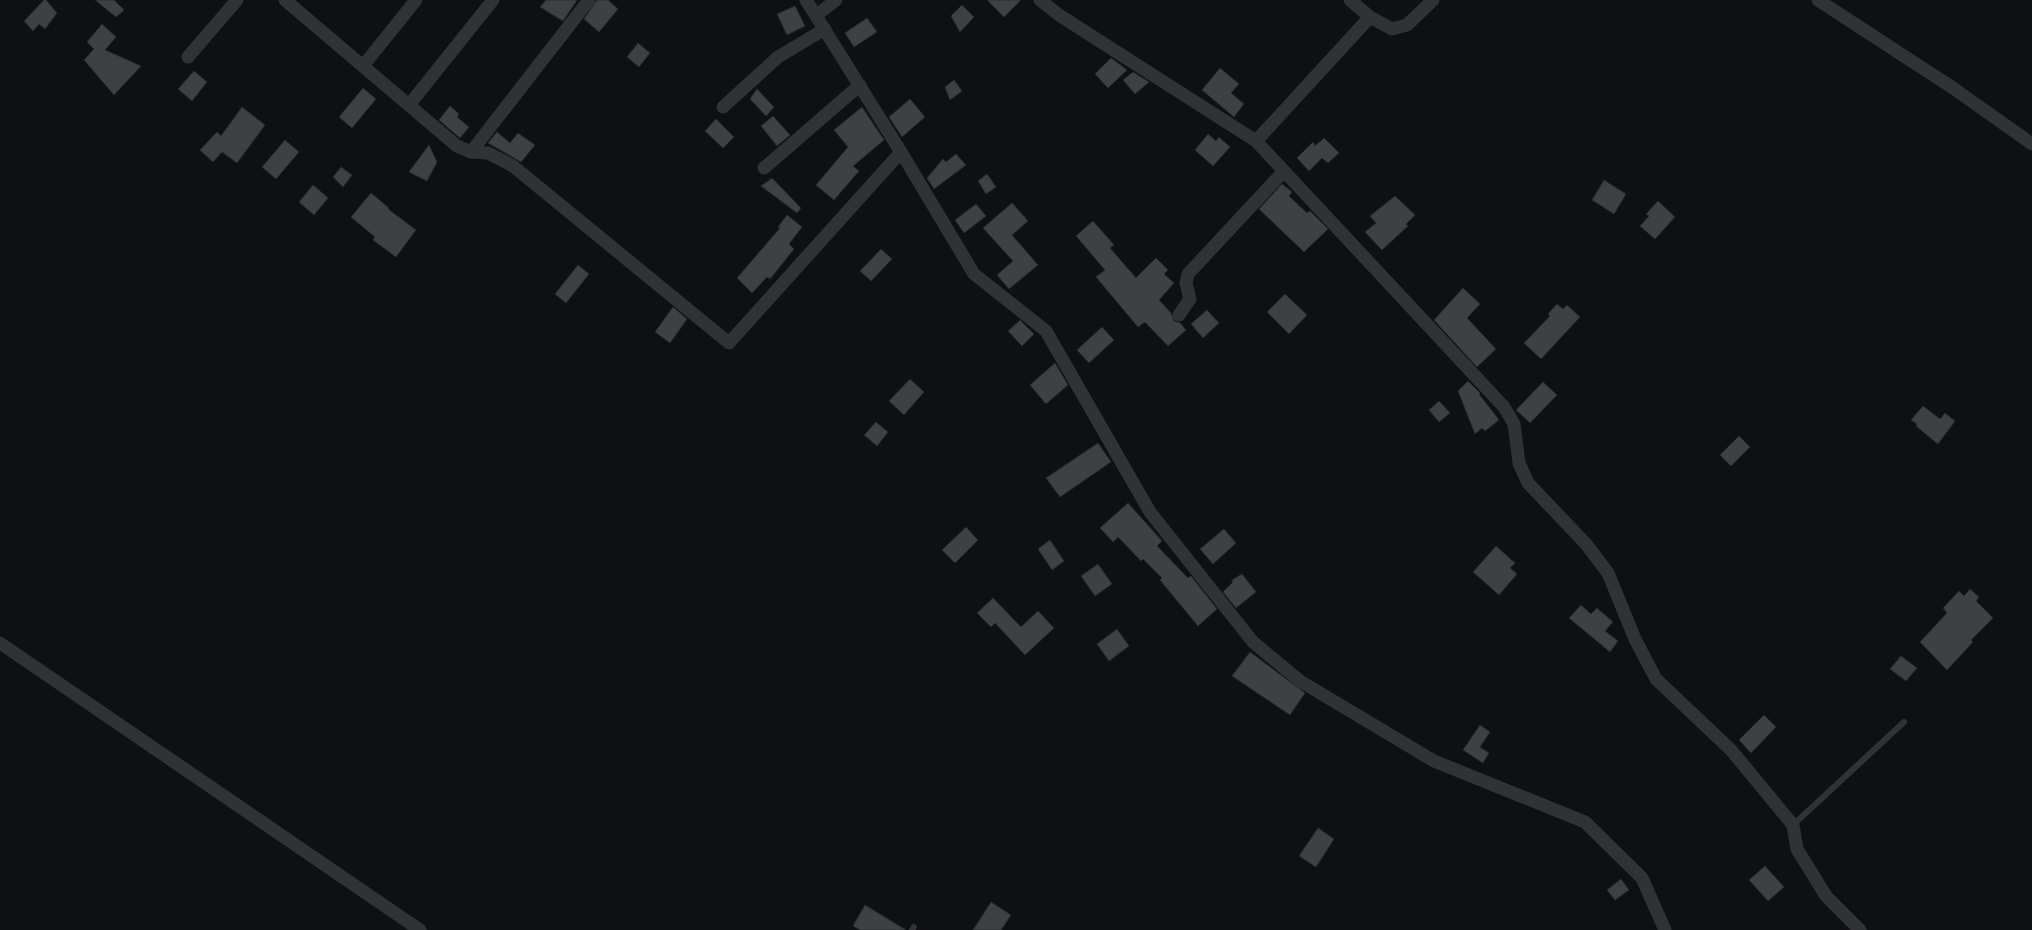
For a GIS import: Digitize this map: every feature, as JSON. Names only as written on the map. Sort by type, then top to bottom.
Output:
[{"type":"street","points":[[188,57],[237,0]]},
{"type":"street","points":[[286,0],[456,146],[471,152],[488,153],[512,166],[729,343],[901,152]]},
{"type":"street","points":[[363,66],[416,0]]},
{"type":"street","points":[[409,105],[493,0]]},
{"type":"street","points":[[471,152],[589,0]]},
{"type":"street","points":[[806,0],[817,15],[860,85],[974,274],[1046,331],[1150,512],[1252,642],[1300,681],[1434,762],[1584,822],[1642,878],[1665,930]]},
{"type":"street","points":[[817,15],[836,0]]},
{"type":"street","points":[[1040,0],[1059,15],[1256,141],[1504,407],[1514,424],[1519,462],[1528,483],[1586,544],[1608,573],[1635,639],[1656,679],[1731,750],[1793,825],[1798,849],[1826,896],[1860,930]]},
{"type":"street","points":[[1350,0],[1370,17],[1392,28],[1407,25],[1434,0]]},
{"type":"street","points":[[1818,0],[1953,88],[2032,144]]},
{"type":"street","points":[[1256,141],[1370,17]]},
{"type":"street","points":[[723,107],[778,57],[825,29]]},
{"type":"street","points":[[764,168],[860,85]]},
{"type":"street","points":[[1179,315],[1190,299],[1186,283],[1188,274],[1284,171]]},
{"type":"street","points":[[0,643],[420,930]]},
{"type":"lane","points":[[1793,825],[1904,722]]},
{"type":"building","points":[[44,0],[46,0],[57,13],[45,29],[39,24],[33,31],[24,21]]},
{"type":"building","points":[[95,0],[114,0],[124,10],[116,17]]},
{"type":"building","points":[[546,0],[577,0],[563,21],[540,7]]},
{"type":"building","points":[[597,0],[608,0],[618,9],[599,32],[584,19]]},
{"type":"building","points":[[987,0],[1021,0],[1004,17]]},
{"type":"building","points":[[962,5],[974,17],[960,32],[951,16]]},
{"type":"building","points":[[795,6],[805,26],[787,35],[777,14]]},
{"type":"building","points":[[867,18],[877,32],[854,47],[845,33]]},
{"type":"building","points":[[102,24],[116,37],[105,50],[141,66],[114,95],[84,60],[94,49],[87,42]]},
{"type":"building","points":[[638,43],[650,53],[639,67],[627,57]]},
{"type":"building","points":[[1111,58],[1127,70],[1108,88],[1095,74]]},
{"type":"building","points":[[1220,68],[1239,84],[1231,93],[1244,104],[1234,117],[1202,90]]},
{"type":"building","points":[[194,71],[207,82],[192,101],[178,89]]},
{"type":"building","points":[[1133,72],[1149,82],[1135,94],[1123,80]]},
{"type":"building","points":[[954,80],[962,91],[950,100],[945,87]]},
{"type":"building","points":[[363,88],[376,99],[352,128],[339,117]]},
{"type":"building","points":[[757,89],[774,107],[766,116],[750,99]]},
{"type":"building","points":[[910,99],[925,117],[902,137],[889,117]]},
{"type":"building","points":[[450,106],[459,114],[457,117],[469,127],[460,138],[439,120]]},
{"type":"building","points":[[242,107],[265,125],[237,163],[222,152],[213,162],[200,150],[217,132],[221,136]]},
{"type":"building","points":[[862,107],[884,140],[853,166],[859,171],[834,200],[816,185],[848,147],[834,130]]},
{"type":"building","points":[[773,116],[790,135],[777,146],[761,126]]},
{"type":"building","points":[[716,119],[734,137],[723,148],[705,131]]},
{"type":"building","points":[[497,132],[510,143],[518,133],[535,145],[521,162],[488,143]]},
{"type":"building","points":[[1208,134],[1216,141],[1219,137],[1230,147],[1213,166],[1195,150]]},
{"type":"building","points":[[1324,138],[1339,153],[1328,163],[1322,158],[1309,171],[1297,158],[1313,142],[1315,146]]},
{"type":"building","points":[[285,140],[299,152],[276,179],[262,167]]},
{"type":"building","points":[[429,145],[437,162],[427,181],[409,172]]},
{"type":"building","points":[[956,154],[966,165],[934,189],[927,178],[943,159],[946,162]]},
{"type":"building","points":[[341,167],[352,175],[343,187],[333,177]]},
{"type":"building","points":[[987,174],[996,187],[986,194],[978,181]]},
{"type":"building","points":[[772,178],[801,208],[797,213],[761,186]]},
{"type":"building","points":[[1604,180],[1626,194],[1614,214],[1592,200]]},
{"type":"building","points":[[1282,184],[1292,192],[1289,196],[1307,213],[1310,211],[1328,229],[1304,252],[1259,209]]},
{"type":"building","points":[[313,185],[328,198],[314,215],[299,202]]},
{"type":"building","points":[[371,193],[389,208],[388,209],[416,230],[396,257],[373,240],[375,237],[351,217]]},
{"type":"building","points":[[1395,196],[1415,215],[1406,224],[1408,226],[1382,250],[1365,232],[1376,223],[1370,216]]},
{"type":"building","points":[[1658,201],[1675,217],[1655,239],[1640,226],[1649,216],[1646,214]]},
{"type":"building","points":[[1012,203],[1028,221],[1012,235],[1038,265],[1009,289],[997,275],[1013,261],[983,228]]},
{"type":"building","points":[[976,204],[986,216],[964,233],[955,220]]},
{"type":"building","points":[[787,215],[802,227],[789,244],[794,249],[770,279],[767,277],[752,293],[737,278],[780,228],[778,227]]},
{"type":"building","points":[[1093,221],[1114,245],[1110,248],[1136,278],[1156,258],[1168,270],[1164,274],[1174,283],[1159,300],[1171,313],[1174,321],[1180,323],[1186,330],[1168,346],[1145,322],[1138,327],[1096,277],[1105,270],[1076,236]]},
{"type":"building","points":[[881,249],[892,259],[871,281],[860,271]]},
{"type":"building","points":[[578,265],[589,274],[566,303],[555,294]]},
{"type":"building","points":[[1463,288],[1480,304],[1467,318],[1496,349],[1477,367],[1434,320]]},
{"type":"building","points":[[1285,294],[1307,315],[1289,334],[1267,312]]},
{"type":"building","points":[[1557,304],[1563,309],[1567,305],[1580,317],[1541,359],[1524,343],[1550,316],[1548,314]]},
{"type":"building","points":[[673,307],[687,319],[670,343],[655,332]]},
{"type":"building","points":[[1207,310],[1219,323],[1203,338],[1191,324]]},
{"type":"building","points":[[1020,320],[1034,334],[1022,346],[1008,331]]},
{"type":"building","points":[[1102,327],[1114,340],[1089,363],[1077,350]]},
{"type":"building","points":[[1055,363],[1068,385],[1046,404],[1030,385]]},
{"type":"building","points":[[910,379],[924,392],[904,415],[889,401]]},
{"type":"building","points":[[1468,381],[1480,393],[1479,394],[1499,420],[1485,431],[1482,428],[1475,434],[1458,391]]},
{"type":"building","points":[[1543,382],[1557,395],[1530,423],[1516,410]]},
{"type":"building","points":[[1439,401],[1450,413],[1439,422],[1429,410]]},
{"type":"building","points":[[1923,406],[1940,419],[1945,413],[1955,421],[1938,444],[1911,420]]},
{"type":"building","points":[[876,422],[888,432],[877,446],[864,435]]},
{"type":"building","points":[[1739,436],[1750,447],[1731,466],[1720,455]]},
{"type":"building","points":[[1098,443],[1111,462],[1060,497],[1046,478]]},
{"type":"building","points":[[1128,503],[1162,541],[1157,546],[1188,578],[1191,576],[1217,609],[1198,626],[1160,580],[1162,578],[1143,559],[1141,561],[1118,537],[1113,542],[1100,528]]},
{"type":"building","points":[[966,527],[978,540],[955,563],[942,550]]},
{"type":"building","points":[[1224,529],[1236,543],[1213,564],[1200,549]]},
{"type":"building","points":[[1050,540],[1064,561],[1052,570],[1038,549]]},
{"type":"building","points":[[1496,546],[1515,563],[1510,568],[1517,574],[1499,595],[1473,572]]},
{"type":"building","points":[[1098,564],[1112,584],[1095,596],[1081,576]]},
{"type":"building","points":[[1242,574],[1256,592],[1236,608],[1223,592],[1233,582],[1232,580]]},
{"type":"building","points":[[1970,589],[1979,597],[1976,601],[1993,618],[1971,640],[1973,642],[1947,670],[1920,642],[1947,613],[1943,608],[1959,591],[1964,596]]},
{"type":"building","points":[[993,598],[1021,627],[1038,611],[1054,628],[1025,655],[995,623],[991,627],[977,613]]},
{"type":"building","points":[[1581,605],[1591,614],[1597,608],[1613,622],[1605,631],[1618,641],[1610,652],[1569,618]]},
{"type":"building","points":[[1117,629],[1129,646],[1109,661],[1097,644]]},
{"type":"building","points":[[1250,652],[1305,693],[1290,715],[1232,676]]},
{"type":"building","points":[[1901,656],[1917,668],[1906,681],[1890,669]]},
{"type":"building","points":[[1764,715],[1776,727],[1751,753],[1739,740]]},
{"type":"building","points":[[1480,725],[1490,732],[1480,747],[1489,753],[1483,763],[1463,750]]},
{"type":"building","points":[[1318,828],[1334,839],[1316,867],[1299,856]]},
{"type":"building","points":[[1765,866],[1784,887],[1768,901],[1749,880]]},
{"type":"building","points":[[1621,879],[1629,890],[1615,900],[1607,890]]},
{"type":"building","points":[[991,902],[1011,915],[1001,930],[973,930]]},
{"type":"building","points":[[865,905],[906,930],[860,930],[853,926]]}]
